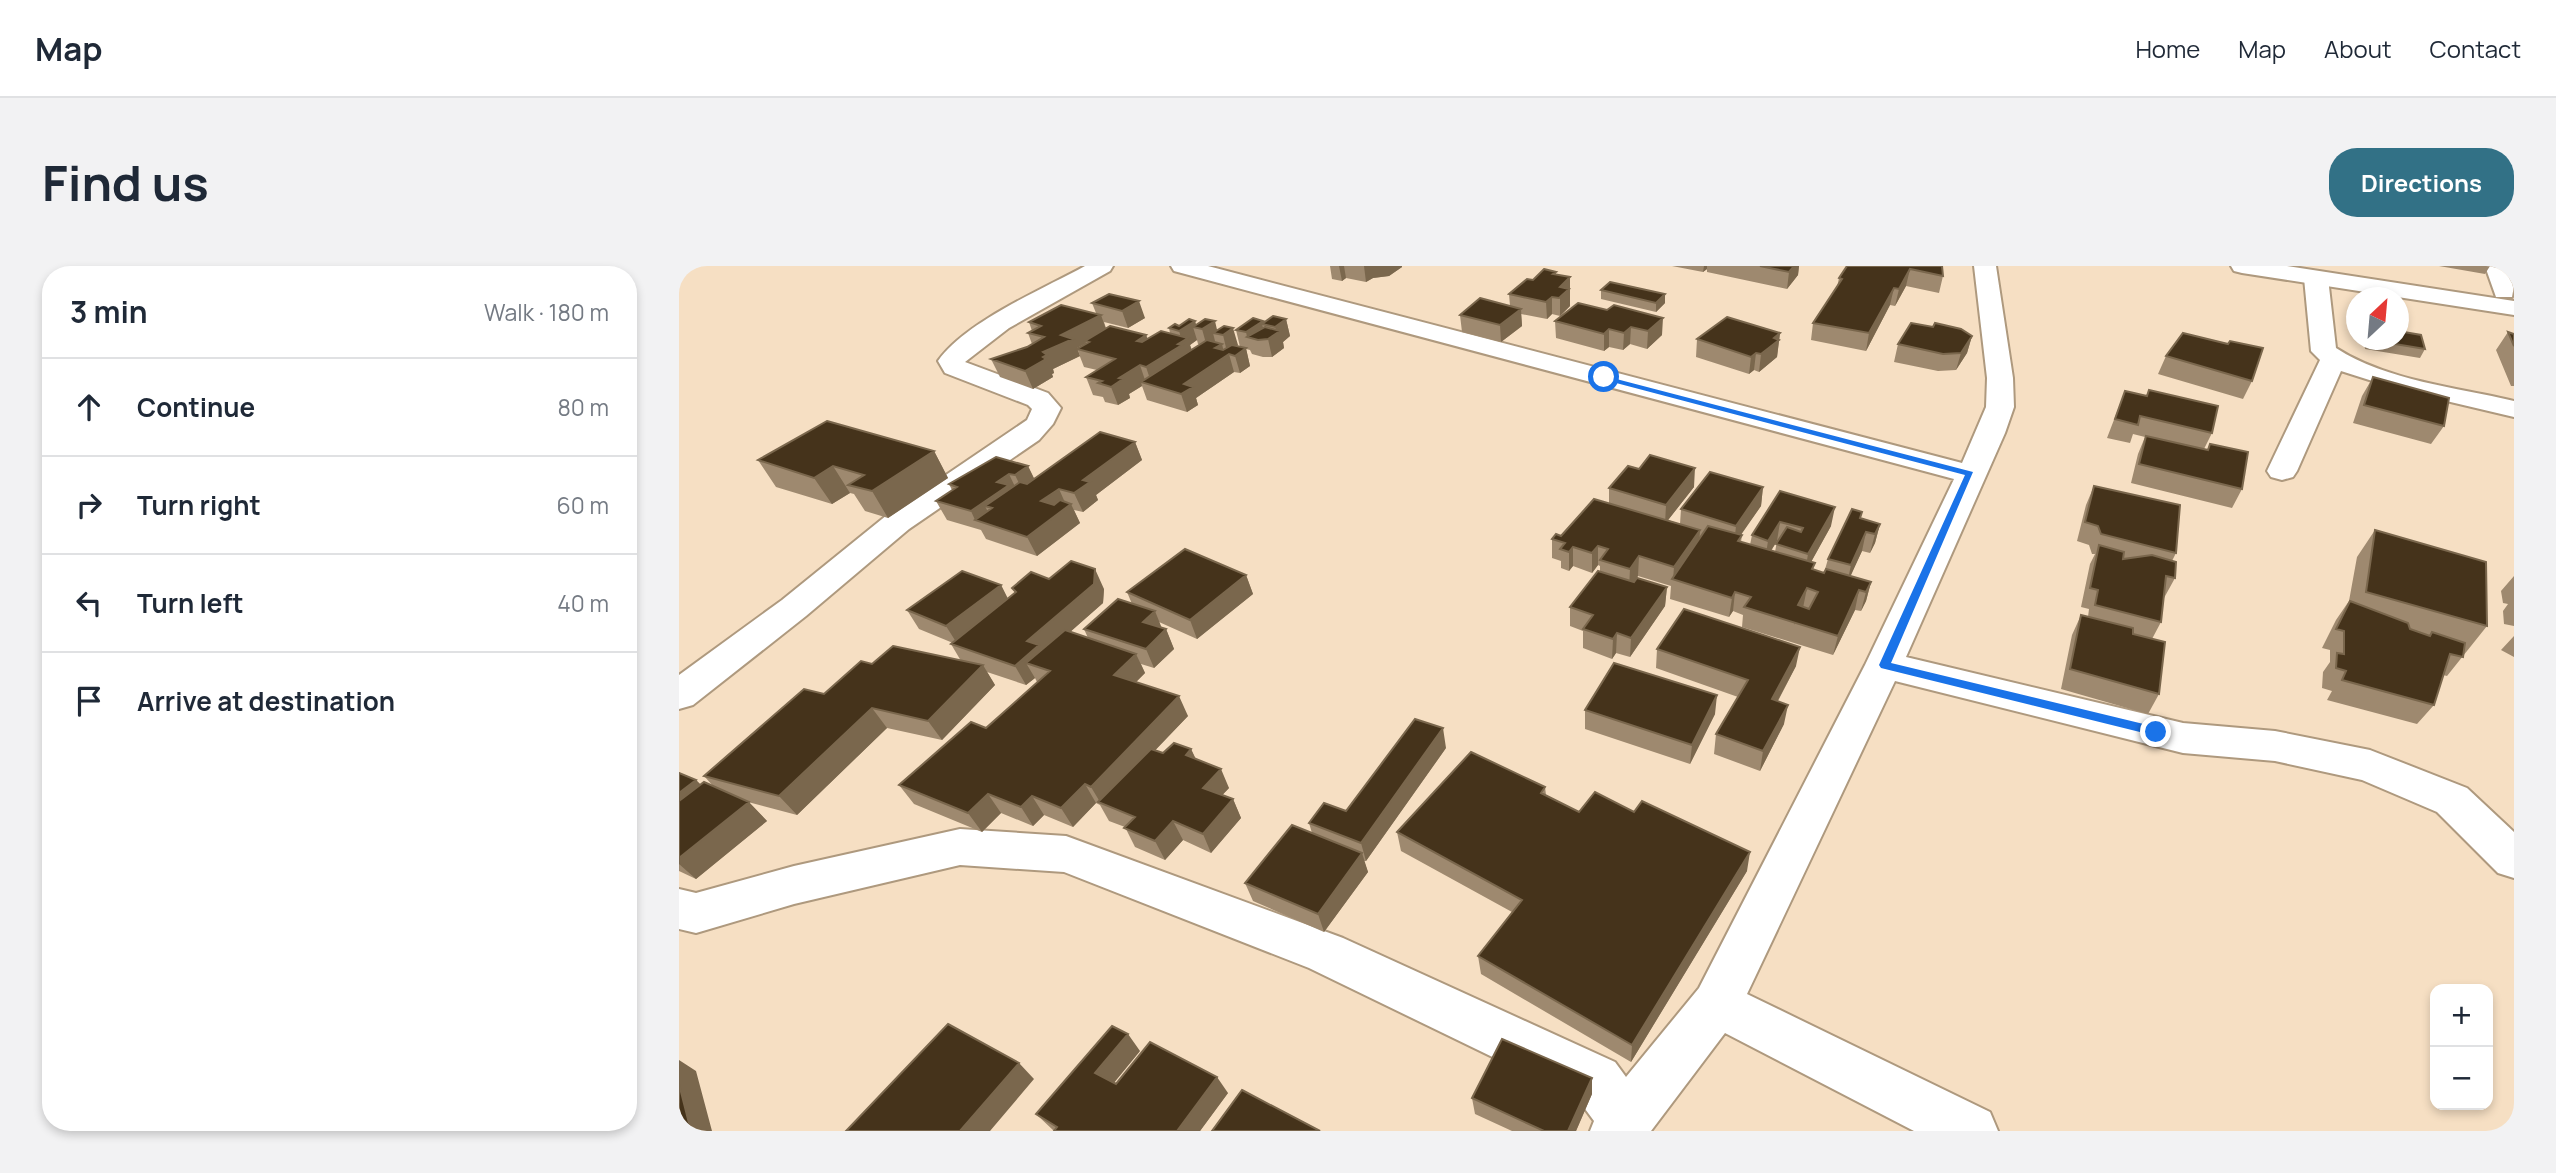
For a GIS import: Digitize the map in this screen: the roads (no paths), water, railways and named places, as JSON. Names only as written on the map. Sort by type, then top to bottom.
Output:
[{"type":"street","points":[[679,695],[783,616],[898,522],[1029,434],[1039,424],[1047,408],[1038,398],[954,367],[951,361],[958,353],[997,326],[1102,266]]},
{"type":"street","points":[[1182,266],[1970,474]]},
{"type":"street","points":[[685,916],[794,885],[960,847],[1066,854],[1326,953],[1596,1080],[1621,1125],[1717,1004],[1885,665],[1991,433],[2000,407],[2000,378],[1985,266]]},
{"type":"street","points":[[2242,266],[2316,278],[2511,298]]},
{"type":"street","points":[[2341,266],[2511,298]]},
{"type":"street","points":[[2495,266],[2511,298]]},
{"type":"street","points":[[2316,278],[2325,351],[2333,360],[2382,376],[2514,409]]},
{"type":"street","points":[[2283,471],[2333,360]]},
{"type":"street","points":[[1885,665],[2183,738],[2275,746],[2370,766],[2452,800],[2514,860]]},
{"type":"street","points":[[1717,1004],[1971,1131]]}]
